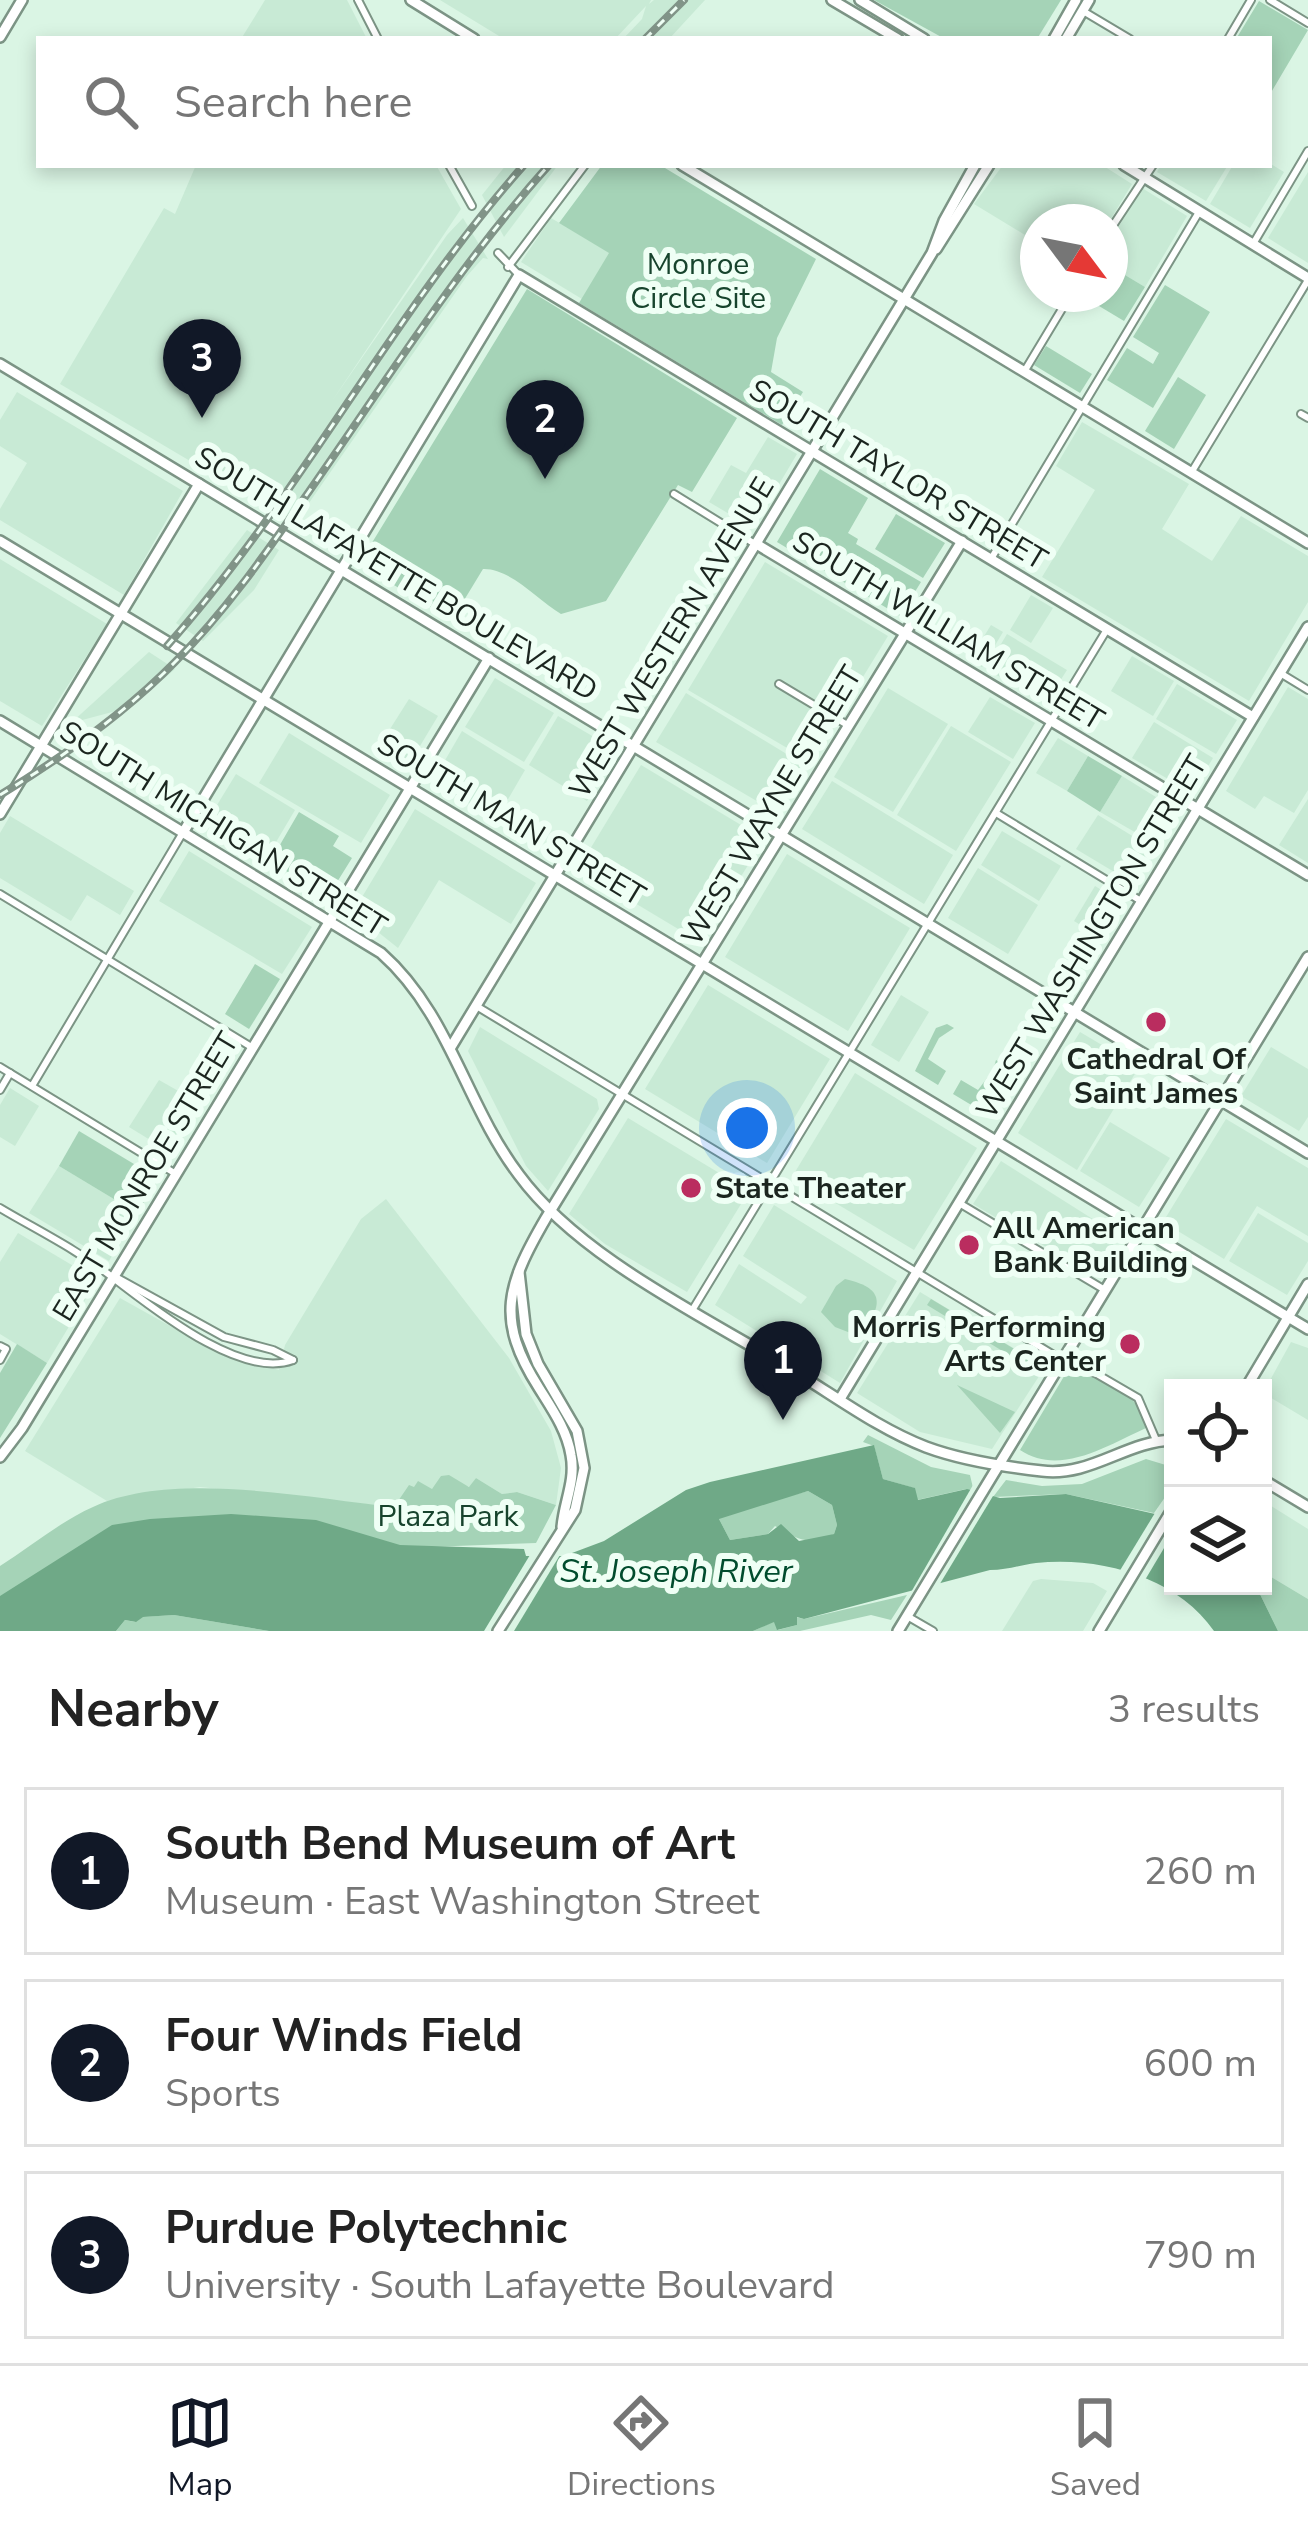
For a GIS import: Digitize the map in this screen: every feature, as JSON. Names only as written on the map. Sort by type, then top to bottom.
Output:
[{"type":"street","points":[[0,37],[22,0]]},
{"type":"street","points":[[358,0],[376,36]]},
{"type":"street","points":[[411,0],[469,36]]},
{"type":"street","points":[[832,0],[893,36]]},
{"type":"street","points":[[860,0],[919,36]]},
{"type":"street","points":[[1230,36],[1251,0]]},
{"type":"street","points":[[1270,0],[1308,23]]},
{"type":"street","points":[[1056,36],[1083,4]]},
{"type":"street","points":[[1067,36],[1083,4]]},
{"type":"street","points":[[1083,4],[1126,36]]},
{"type":"street","points":[[1253,244],[1308,151]]},
{"type":"street","points":[[451,168],[472,206]]},
{"type":"street","points":[[508,267],[583,168]]},
{"type":"street","points":[[687,168],[1308,543]]},
{"type":"street","name":"WEST WESTERN AVENUE","points":[[452,1047],[984,168]]},
{"type":"street","points":[[1129,168],[1308,279],[1191,472]]},
{"type":"street","points":[[1127,204],[1151,168]]},
{"type":"street","points":[[991,559],[1199,211]]},
{"type":"street","points":[[32,1086],[519,275],[498,254]]},
{"type":"street","name":"SOUTH TAYLOR STREET","points":[[519,275],[1253,716]]},
{"type":"street","points":[[1024,372],[1060,312]]},
{"type":"street","name":"SOUTH LAFAYETTE BOULEVARD","points":[[0,364],[1308,1153]]},
{"type":"street","points":[[0,814],[200,484]]},
{"type":"street","name":"SOUTH WILLIAM STREET","points":[[674,494],[1308,875]]},
{"type":"street","name":"WEST WAYNE STREET","points":[[498,1631],[579,1498],[583,1450],[572,1419],[530,1348],[521,1313],[519,1272],[550,1211],[962,541]]},
{"type":"street","name":"SOUTH MAIN STREET","points":[[0,542],[1308,1329]]},
{"type":"street","name":"WEST WASHINGTON STREET","points":[[840,1399],[1308,627]]},
{"type":"street","points":[[693,1309],[1107,629]]},
{"type":"street","name":"EAST MONROE STREET","points":[[0,1457],[489,658]]},
{"type":"street","points":[[1280,674],[1308,690]]},
{"type":"street","points":[[779,684],[849,726]]},
{"type":"street","name":"SOUTH MICHIGAN STREET","points":[[0,721],[331,919],[406,976],[452,1047],[490,1133],[519,1175],[550,1211],[604,1255],[921,1445],[1043,1472],[1075,1471],[1156,1440]]},
{"type":"street","points":[[996,813],[1142,901]]},
{"type":"street","points":[[0,894],[253,1048]]},
{"type":"street","points":[[898,1631],[1308,957]]},
{"type":"street","points":[[478,1007],[1062,1360],[1140,1400],[1156,1440],[1164,1440]]},
{"type":"street","points":[[0,1067],[176,1174]]},
{"type":"street","points":[[0,1090],[10,1073]]},
{"type":"street","points":[[959,1202],[1105,1290]]},
{"type":"street","points":[[0,1208],[229,1353],[274,1364],[293,1360],[224,1337],[133,1283],[113,1277]]},
{"type":"street","points":[[1251,1379],[1308,1284]]},
{"type":"street","points":[[0,1360],[3,1348]]},
{"type":"street","points":[[1272,1485],[1308,1507]]},
{"type":"street","points":[[1099,1631],[1164,1523]]},
{"type":"street","points":[[910,1610],[933,1631]]},
{"type":"shaded area","points":[[265,0],[347,0],[365,36],[243,36]]},
{"type":"shaded area","points":[[440,0],[651,0],[649,4],[654,0],[705,0],[672,36],[626,36],[642,19],[646,6],[618,36],[499,36]]},
{"type":"shaded area","points":[[1272,165],[1284,172],[1250,228],[1210,204],[1231,168]]},
{"type":"shaded area","points":[[195,168],[438,168],[461,209],[332,401],[463,218],[488,259],[483,258],[467,276],[295,523],[60,384],[164,208],[175,214]]},
{"type":"shaded area","points":[[504,168],[556,168],[504,237],[482,195]]},
{"type":"shaded area","points":[[1001,168],[1107,168],[1132,184],[1120,204],[1020,204],[1020,232],[974,204]]},
{"type":"shaded area","points":[[1159,168],[1226,168],[1206,201],[1157,172]]},
{"type":"shaded area","points":[[1308,172],[1308,263],[1268,238]]},
{"type":"shaded area","points":[[1142,188],[1187,216],[1145,287],[1128,277],[1128,211]]},
{"type":"shaded area","points":[[551,218],[610,253],[582,299],[521,262]]},
{"type":"shaded area","points":[[17,392],[183,491],[124,595],[0,520],[0,509],[27,463],[0,446],[0,420]]},
{"type":"shaded area","points":[[1082,422],[1189,484],[1162,529],[1212,561],[1241,516],[1308,556],[1308,602],[1249,701],[1042,577],[1095,490],[1056,466]]},
{"type":"shaded area","points":[[768,437],[797,454],[753,528],[709,502],[731,465],[746,473]]},
{"type":"shaded area","points":[[247,530],[279,550],[254,590],[203,641],[176,623]]},
{"type":"shaded area","points":[[0,559],[107,624],[42,726],[0,701]]},
{"type":"shaded area","points":[[765,562],[888,636],[811,762],[688,690]]},
{"type":"shaded area","points":[[1031,595],[1053,608],[1031,643],[1010,630]]},
{"type":"shaded area","points":[[991,625],[1003,632],[982,667],[970,659]]},
{"type":"shaded area","points":[[1007,634],[1067,670],[1046,703],[986,669]]},
{"type":"shaded area","points":[[149,652],[175,669],[131,707],[71,723]]},
{"type":"shaded area","points":[[1132,656],[1174,681],[1153,716],[1111,691]]},
{"type":"shaded area","points":[[495,678],[554,713],[524,762],[465,727]]},
{"type":"shaded area","points":[[1177,684],[1237,720],[1216,754],[1156,719]]},
{"type":"shaded area","points":[[1288,687],[1308,699],[1308,790],[1294,813],[1264,796],[1255,809],[1226,791]]},
{"type":"shaded area","points":[[888,688],[948,724],[893,812],[834,777]]},
{"type":"shaded area","points":[[686,693],[808,767],[779,814],[656,742]]},
{"type":"shaded area","points":[[990,697],[1035,723],[1013,759],[968,732]]},
{"type":"shaded area","points":[[409,699],[438,716],[408,766],[378,748]]},
{"type":"shaded area","points":[[558,716],[618,751],[587,801],[529,765]]},
{"type":"shaded area","points":[[1154,722],[1213,758],[1192,793],[1132,758]]},
{"type":"shaded area","points":[[951,726],[1011,762],[956,851],[897,815]]},
{"type":"shaded area","points":[[462,731],[525,770],[496,820],[433,781]]},
{"type":"shaded area","points":[[289,733],[390,795],[361,843],[259,783]]},
{"type":"shaded area","points":[[1058,738],[1088,756],[1067,791],[1036,773]]},
{"type":"shaded area","points":[[641,765],[756,834],[760,846],[700,942],[578,869]]},
{"type":"shaded area","points":[[236,774],[295,810],[266,859],[206,823]]},
{"type":"shaded area","points":[[1122,776],[1180,812],[1159,846],[1100,812]]},
{"type":"shaded area","points":[[832,781],[953,855],[924,904],[802,829]]},
{"type":"shaded area","points":[[1308,799],[1308,863],[1279,845]]},
{"type":"shaded area","points":[[415,809],[536,883],[511,924],[439,880],[398,948],[353,912]]},
{"type":"shaded area","points":[[1098,815],[1157,851],[1136,885],[1076,849]]},
{"type":"shaded area","points":[[10,816],[134,891],[120,915],[87,895],[71,921],[0,878],[0,833]]},
{"type":"shaded area","points":[[1002,831],[1061,866],[1039,901],[981,865]]},
{"type":"shaded area","points":[[189,851],[312,927],[282,974],[159,901]]},
{"type":"shaded area","points":[[787,854],[910,928],[848,1031],[725,957]]},
{"type":"shaded area","points":[[978,868],[1038,905],[1008,954],[948,918]]},
{"type":"shaded area","points":[[1095,886],[1124,904],[1103,939],[1074,921]]},
{"type":"shaded area","points":[[708,985],[830,1059],[767,1163],[645,1089]]},
{"type":"shaded area","points":[[901,995],[929,1012],[899,1062],[871,1045]]},
{"type":"shaded area","points":[[480,1027],[597,1099],[599,1109],[548,1191],[526,1166],[468,1051]]},
{"type":"shaded area","points":[[1080,1032],[1139,1067],[1077,1170],[1018,1133]]},
{"type":"shaded area","points":[[1271,1047],[1308,1069],[1308,1117],[1299,1131],[1241,1096]]},
{"type":"shaded area","points":[[855,1073],[977,1148],[914,1250],[792,1177]]},
{"type":"shaded area","points":[[159,1080],[203,1105],[173,1154],[129,1127]]},
{"type":"shaded area","points":[[10,1088],[39,1106],[15,1146],[0,1137],[0,1105]]},
{"type":"shaded area","points":[[628,1118],[749,1191],[687,1292],[605,1244],[569,1214]]},
{"type":"shaded area","points":[[1226,1119],[1308,1168],[1308,1236],[1257,1206],[1224,1259],[1163,1222]]},
{"type":"shaded area","points":[[1110,1122],[1170,1158],[1139,1207],[1080,1171]]},
{"type":"shaded area","points":[[1001,1161],[1118,1235],[1097,1277],[973,1204]]},
{"type":"shaded area","points":[[59,1166],[137,1213],[109,1261],[29,1213]]},
{"type":"shaded area","points":[[386,1199],[509,1358],[551,1431],[561,1468],[556,1505],[517,1492],[502,1494],[476,1478],[470,1487],[446,1479],[432,1489],[414,1488],[394,1507],[200,1487],[107,1501],[25,1451],[120,1298],[222,1355],[279,1370],[285,1345],[361,1219]]},
{"type":"shaded area","points":[[774,1205],[897,1281],[840,1383],[715,1305],[739,1264],[801,1304],[807,1297],[743,1256]]},
{"type":"shaded area","points":[[1258,1213],[1308,1243],[1308,1261],[1287,1295],[1229,1261]]},
{"type":"shaded area","points":[[18,1233],[97,1280],[47,1363],[0,1334],[0,1262]]},
{"type":"shaded area","points":[[920,1292],[1045,1367],[992,1449],[920,1432],[857,1393]]},
{"type":"shaded area","points":[[1291,1342],[1308,1348],[1308,1420],[1272,1398],[1271,1379]]},
{"type":"shaded area","points":[[1272,1507],[1308,1529],[1308,1599],[1272,1577]]},
{"type":"shaded area","points":[[1033,1581],[1093,1583],[1107,1591],[1083,1631],[1002,1631]]},
{"type":"green space","points":[[874,0],[1061,0],[1039,36],[940,36]]},
{"type":"green space","points":[[1259,1],[1308,30],[1272,91],[1272,36],[1238,36]]},
{"type":"green space","name":"Monroe Circle Site","points":[[600,168],[665,168],[816,259],[777,338],[771,372],[803,392],[782,425],[579,303],[609,253],[559,223]]},
{"type":"green space","points":[[1128,277],[1145,287],[1124,321],[1109,312],[1128,312]]},
{"type":"green space","points":[[1165,285],[1210,312],[1153,408],[1107,380],[1127,348],[1153,364],[1159,353],[1133,337]]},
{"type":"green space","points":[[527,289],[737,418],[692,492],[678,485],[606,601],[561,614],[513,579],[483,569],[452,620],[359,564]]},
{"type":"green space","points":[[1046,346],[1092,374],[1080,393],[1034,365]]},
{"type":"green space","points":[[1178,377],[1206,395],[1174,449],[1145,431]]},
{"type":"green space","points":[[820,469],[868,498],[848,533],[858,539],[856,544],[921,582],[900,616],[777,542]]},
{"type":"green space","points":[[896,514],[945,543],[923,578],[875,549]]},
{"type":"green space","points":[[1088,756],[1122,776],[1100,812],[1067,791]]},
{"type":"green space","points":[[299,812],[339,836],[333,846],[352,858],[329,895],[270,862]]},
{"type":"green space","points":[[255,964],[280,979],[249,1029],[225,1014]]},
{"type":"green space","points":[[947,1024],[954,1028],[939,1038],[928,1059],[946,1071],[938,1085],[915,1071],[936,1028]]},
{"type":"green space","points":[[996,1060],[1020,1075],[993,1118],[953,1094],[961,1080],[978,1090]]},
{"type":"green space","points":[[79,1131],[159,1179],[137,1213],[59,1166]]},
{"type":"green space","points":[[845,1279],[869,1288],[877,1300],[861,1337],[835,1327],[821,1312]]},
{"type":"green space","points":[[931,1299],[1041,1365],[1037,1372],[927,1305]]},
{"type":"green space","points":[[17,1344],[47,1363],[0,1438],[0,1373]]},
{"type":"green space","points":[[1069,1368],[1093,1375],[1129,1397],[1144,1416],[1146,1428],[1100,1450],[1067,1459],[1035,1458],[1020,1450]]},
{"type":"green space","points":[[957,1385],[1015,1412],[1000,1433]]},
{"type":"green space","points":[[868,1435],[931,1467],[970,1475],[971,1492],[966,1489],[917,1500],[914,1488],[883,1479],[874,1446],[863,1442]]},
{"type":"green space","points":[[1146,1459],[1164,1464],[1164,1498],[1154,1513],[1066,1494],[993,1497],[1006,1480],[1042,1486],[1082,1484]]},
{"type":"green space","name":"Plaza Park","points":[[449,1475],[469,1487],[476,1478],[502,1494],[517,1492],[556,1505],[536,1543],[401,1548],[0,1600],[0,1566],[81,1513],[125,1496],[201,1488],[394,1507],[409,1485],[414,1487],[418,1481],[432,1489],[441,1476]]},
{"type":"green space","points":[[808,1491],[832,1505],[837,1525],[834,1534],[803,1540],[775,1526],[768,1534],[730,1540],[719,1519],[719,1515]]},
{"type":"green space","points":[[1272,1577],[1308,1599],[1308,1631],[1278,1631],[1260,1595],[1272,1595]]},
{"type":"green space","points":[[907,1595],[891,1620],[871,1615],[800,1631],[753,1631],[775,1621],[778,1630],[797,1625],[796,1617]]},
{"type":"green space","points":[[174,1615],[269,1631],[116,1631],[125,1620]]},
{"type":"water","name":"St. Joseph River","points":[[874,1445],[883,1479],[915,1488],[918,1500],[967,1489],[1000,1498],[1066,1494],[1164,1516],[1164,1588],[1111,1567],[1061,1562],[990,1570],[797,1617],[797,1625],[777,1630],[774,1622],[753,1631],[269,1631],[174,1615],[125,1620],[116,1631],[0,1631],[0,1596],[112,1525],[231,1514],[316,1520],[400,1545],[524,1549],[526,1556],[564,1556],[604,1541],[686,1490]],"holes":[[[808,1491],[832,1505],[837,1525],[834,1534],[799,1541],[781,1524],[768,1534],[730,1540],[719,1519]]]},
{"type":"water","name":"St. Joseph River","points":[[1177,1595],[1260,1595],[1278,1631],[1214,1631]]},
{"type":"pier","points":[[973,1485],[996,1491],[935,1592],[906,1601]]},
{"type":"pier","points":[[1158,1508],[1164,1510],[1164,1548],[1142,1585],[1116,1577]]},
{"type":"pier","points":[[533,1550],[563,1550],[514,1631],[484,1631]]},
{"type":"railway","points":[[648,36],[684,0]]},
{"type":"railway","points":[[167,646],[260,529],[431,282],[522,168]]},
{"type":"railway","points":[[0,795],[113,717],[212,622],[454,283],[546,168]]},
{"type":"place","name":"Purdue Polytechnic","points":[[202,418]]},
{"type":"place","name":"Four Winds Field","points":[[545,479]]},
{"type":"place","name":"Cathedral Of Saint James","points":[[1156,1022]]},
{"type":"place","name":"State Theater","points":[[691,1188]]},
{"type":"place","name":"All American Bank Building","points":[[969,1245]]},
{"type":"place","name":"Morris Performing Arts Center","points":[[1130,1344]]},
{"type":"place","name":"South Bend Museum of Art","points":[[783,1420]]}]
